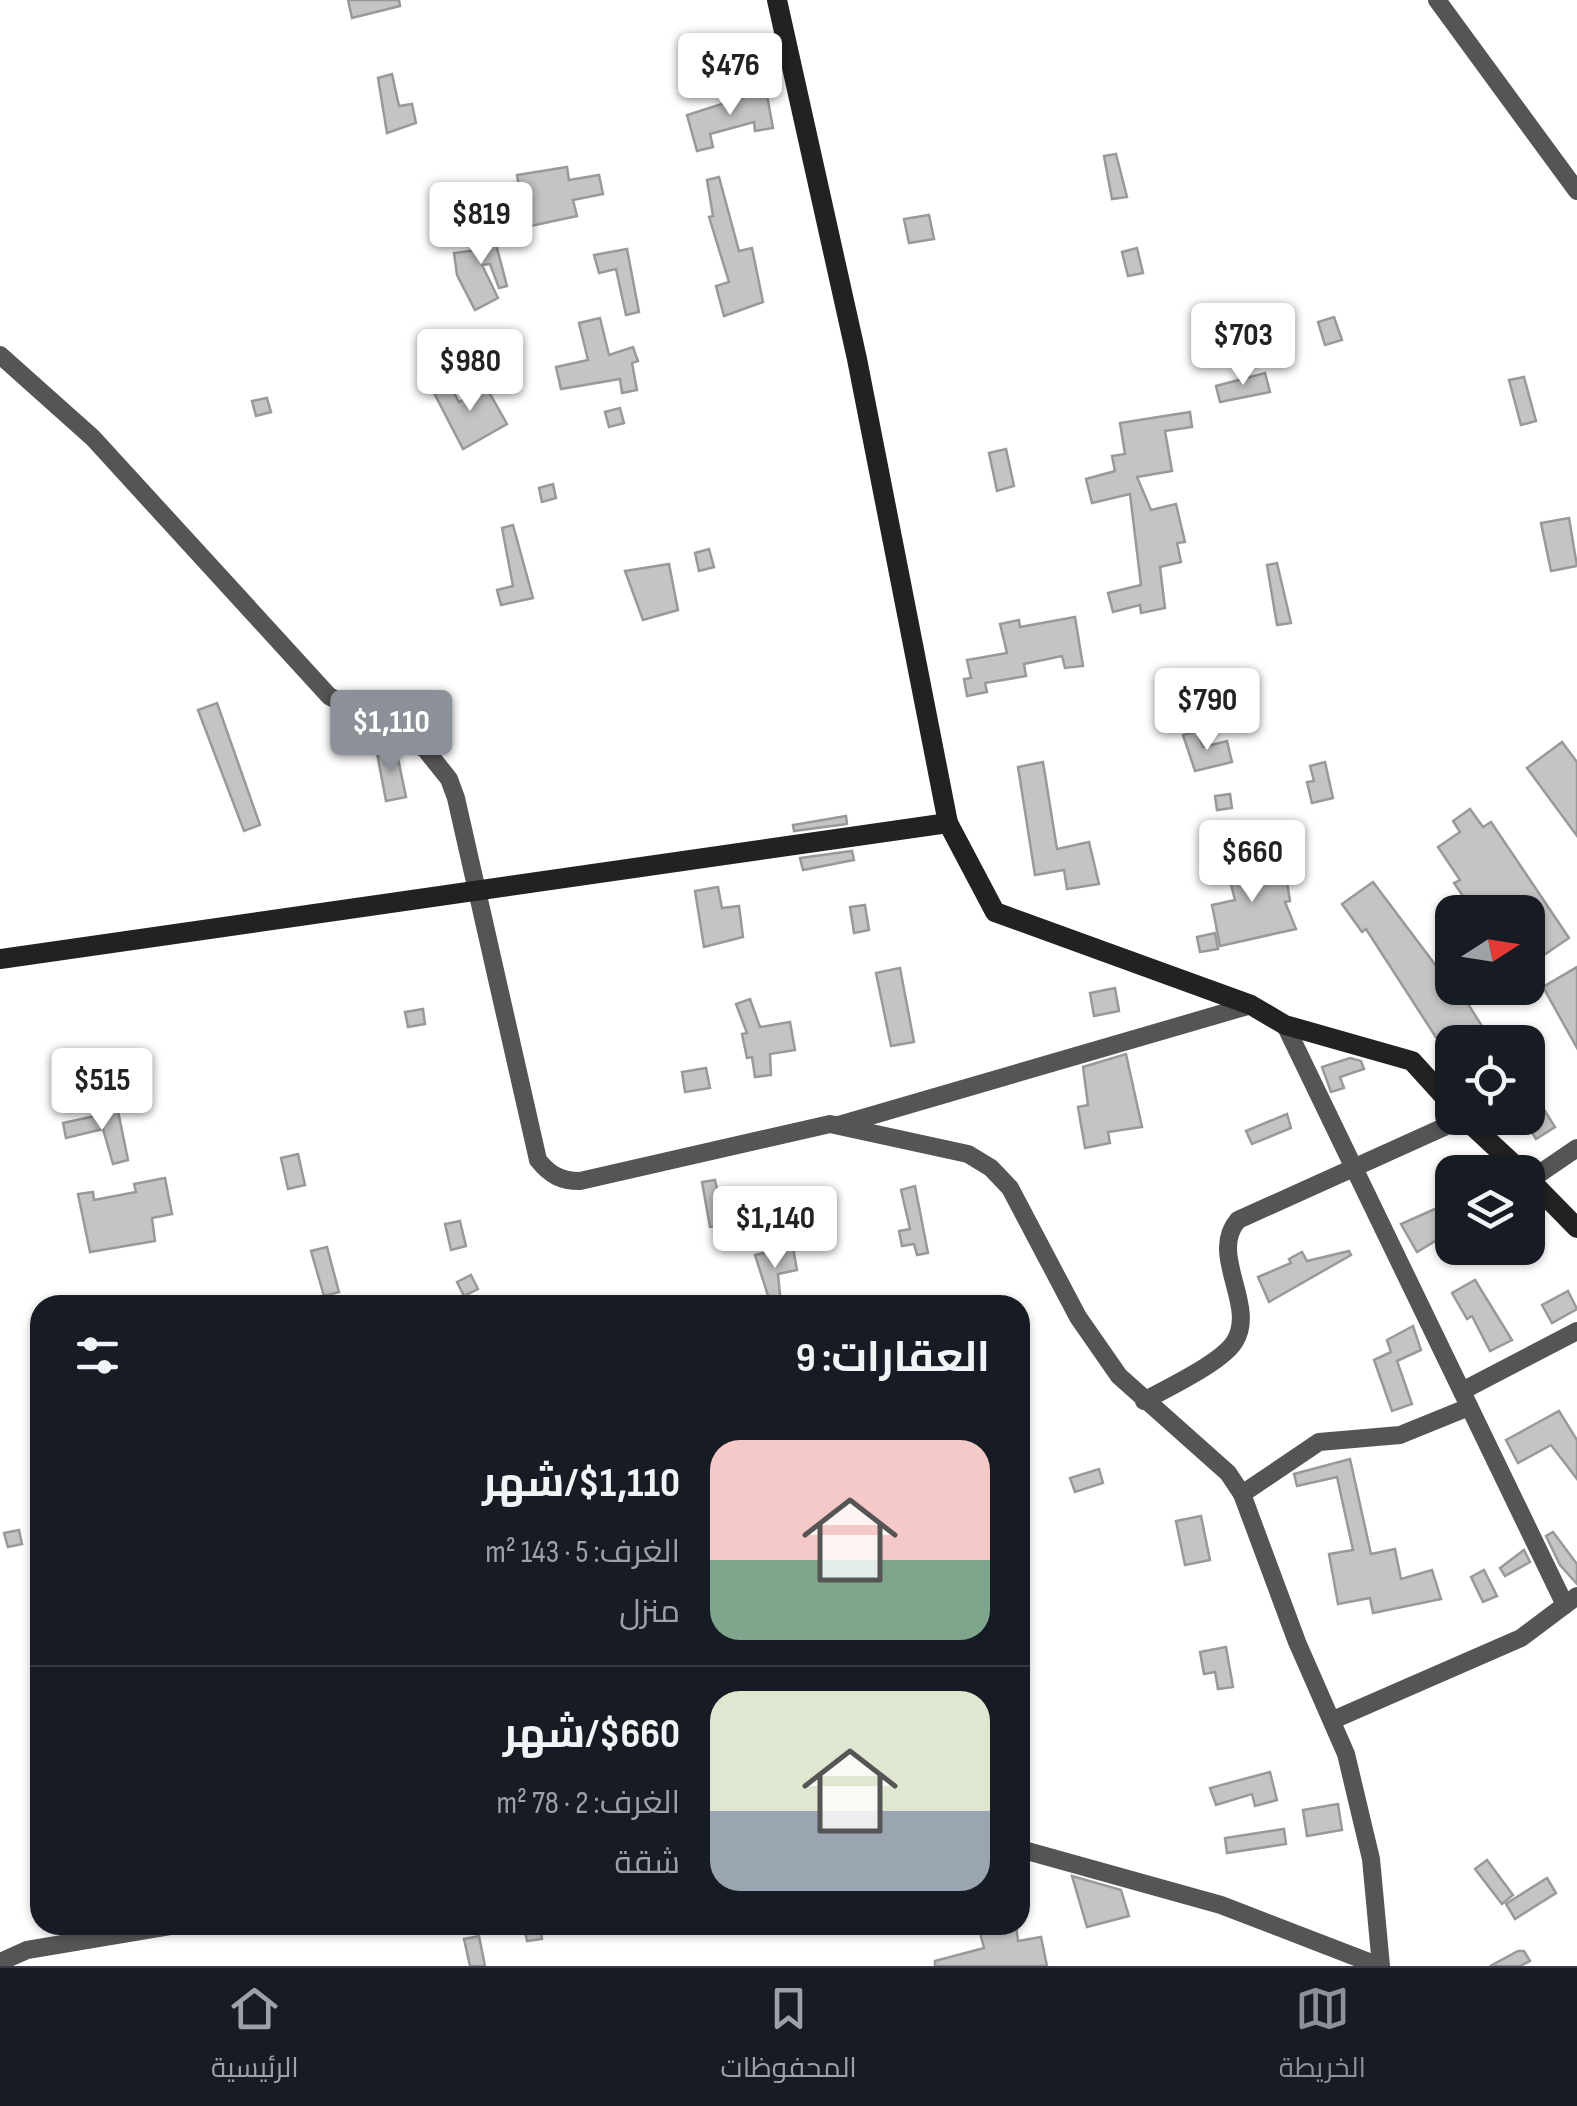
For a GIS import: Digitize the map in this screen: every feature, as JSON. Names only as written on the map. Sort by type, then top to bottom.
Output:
[{"type":"street","points":[[777,0],[857,359],[948,823],[995,912],[1252,1005],[1285,1025],[1412,1061],[1435,1086]]},
{"type":"street","points":[[1437,0],[1577,191]]},
{"type":"street","points":[[0,355],[93,438],[330,696],[425,748],[439,762],[456,798],[480,890],[538,1160],[556,1178],[580,1181],[839,1125],[1252,1005]]},
{"type":"street","points":[[0,959],[948,823]]},
{"type":"street","points":[[1285,1025],[1466,1399],[1571,1601],[1521,1638],[1333,1720]]},
{"type":"street","points":[[839,1125],[954,1150],[992,1168],[1010,1188],[1078,1318],[1119,1376],[1228,1473],[1242,1494],[1297,1642],[1333,1720],[1364,1824],[1380,1966],[1221,1905],[1030,1852]]},
{"type":"street","points":[[1144,1402],[1226,1351],[1237,1338],[1240,1321],[1228,1246],[1238,1220],[1435,1131]]},
{"type":"street","points":[[1482,1135],[1503,1155]]},
{"type":"street","points":[[1545,1166],[1577,1148]]},
{"type":"street","points":[[1545,1196],[1577,1228]]},
{"type":"street","points":[[1242,1494],[1319,1442],[1400,1435],[1577,1331]]},
{"type":"street","points":[[0,1962],[27,1950],[116,1935]]},
{"type":"building","points":[[348,0],[399,0],[400,6],[352,18]]},
{"type":"building","points":[[392,74],[399,106],[412,104],[416,123],[387,133],[378,78]]},
{"type":"building","points":[[766,90],[773,128],[755,131],[754,122],[710,134],[713,147],[697,151],[687,115]]},
{"type":"building","points":[[1116,154],[1127,197],[1112,199],[1104,156]]},
{"type":"building","points":[[567,167],[569,180],[599,175],[603,194],[573,200],[577,216],[526,227],[517,175]]},
{"type":"building","points":[[719,177],[739,251],[752,248],[763,302],[724,316],[716,286],[729,282],[709,217],[713,216],[707,180]]},
{"type":"building","points":[[488,214],[507,286],[499,288],[490,264],[482,265],[498,298],[475,310],[457,275],[454,253],[485,249],[474,219]]},
{"type":"building","points":[[929,215],[934,239],[909,243],[904,219]]},
{"type":"building","points":[[1137,248],[1143,273],[1128,276],[1122,252]]},
{"type":"building","points":[[627,249],[639,312],[626,315],[616,269],[599,273],[594,255]]},
{"type":"building","points":[[1334,317],[1342,340],[1325,345],[1318,322]]},
{"type":"building","points":[[600,318],[609,355],[633,347],[638,361],[632,363],[637,390],[622,393],[620,379],[561,389],[556,367],[588,360],[579,323]]},
{"type":"building","points":[[1265,373],[1270,392],[1220,402],[1216,386]]},
{"type":"building","points":[[1524,377],[1536,421],[1521,425],[1509,380]]},
{"type":"building","points":[[447,381],[459,402],[486,387],[507,424],[463,449],[432,389]]},
{"type":"building","points":[[267,398],[271,412],[256,416],[252,401]]},
{"type":"building","points":[[620,408],[624,423],[609,427],[605,412]]},
{"type":"building","points":[[1190,412],[1192,427],[1165,431],[1172,471],[1137,477],[1151,510],[1176,504],[1185,542],[1177,543],[1181,562],[1160,567],[1165,608],[1141,613],[1140,605],[1113,612],[1108,593],[1141,585],[1130,494],[1092,503],[1086,479],[1115,471],[1112,456],[1125,454],[1120,423]]},
{"type":"building","points":[[1006,449],[1014,486],[997,491],[989,453]]},
{"type":"building","points":[[553,484],[556,498],[542,502],[539,488]]},
{"type":"building","points":[[1569,518],[1577,566],[1551,571],[1541,523]]},
{"type":"building","points":[[513,525],[533,598],[501,605],[497,590],[513,586],[502,528]]},
{"type":"building","points":[[709,549],[714,567],[699,571],[695,553]]},
{"type":"building","points":[[1277,563],[1291,623],[1277,625],[1267,565]]},
{"type":"building","points":[[669,564],[678,610],[643,620],[625,571]]},
{"type":"building","points":[[1075,617],[1083,666],[1065,668],[1062,656],[1024,664],[1026,676],[985,683],[987,692],[967,696],[964,679],[971,678],[967,660],[1007,653],[1000,624],[1019,620],[1020,627]]},
{"type":"building","points":[[217,703],[260,825],[244,831],[198,710]]},
{"type":"building","points":[[1197,731],[1203,747],[1227,741],[1232,762],[1195,771],[1183,735]]},
{"type":"building","points":[[1562,742],[1577,762],[1577,836],[1527,768]]},
{"type":"building","points":[[396,749],[406,797],[386,801],[377,753]]},
{"type":"building","points":[[1043,762],[1057,849],[1089,842],[1099,884],[1067,889],[1064,870],[1035,875],[1018,767]]},
{"type":"building","points":[[1325,762],[1333,798],[1312,803],[1307,782],[1314,781],[1310,766]]},
{"type":"building","points":[[1230,794],[1232,808],[1217,810],[1215,796]]},
{"type":"building","points":[[1470,809],[1483,827],[1491,822],[1540,895],[1462,895],[1454,883],[1460,880],[1438,847],[1460,832],[1453,821]]},
{"type":"building","points":[[846,816],[847,824],[794,831],[793,825]]},
{"type":"building","points":[[852,851],[854,860],[803,870],[800,858]]},
{"type":"building","points":[[1248,851],[1256,881],[1286,876],[1290,901],[1285,902],[1296,929],[1220,946],[1212,905],[1235,900],[1224,857]]},
{"type":"building","points":[[1373,882],[1435,964],[1435,1005],[1469,1005],[1481,1025],[1435,1025],[1435,1036],[1366,929],[1362,932],[1342,904]]},
{"type":"building","points":[[718,887],[722,908],[739,906],[743,937],[704,947],[695,891]]},
{"type":"building","points":[[1545,902],[1569,938],[1545,954]]},
{"type":"building","points":[[865,905],[869,930],[854,933],[850,907]]},
{"type":"building","points":[[1215,933],[1218,949],[1200,952],[1197,937]]},
{"type":"building","points":[[1577,967],[1577,1048],[1545,991],[1545,986]]},
{"type":"building","points":[[900,968],[914,1042],[891,1046],[876,973]]},
{"type":"building","points":[[1115,988],[1119,1011],[1094,1016],[1090,993]]},
{"type":"building","points":[[750,999],[760,1027],[790,1022],[795,1050],[770,1054],[771,1075],[755,1077],[752,1057],[747,1058],[742,1034],[747,1033],[736,1004]]},
{"type":"building","points":[[423,1009],[425,1024],[408,1027],[405,1012]]},
{"type":"building","points":[[1126,1054],[1142,1127],[1108,1132],[1110,1143],[1085,1148],[1078,1107],[1088,1105],[1083,1067]]},
{"type":"building","points":[[1350,1058],[1361,1061],[1364,1069],[1340,1077],[1344,1088],[1331,1092],[1322,1067]]},
{"type":"building","points":[[706,1068],[710,1088],[685,1092],[682,1072]]},
{"type":"building","points":[[118,1111],[128,1160],[113,1164],[103,1129],[66,1138],[63,1123]]},
{"type":"building","points":[[1545,1111],[1555,1127],[1545,1133]]},
{"type":"building","points":[[1287,1114],[1291,1128],[1252,1144],[1246,1131]]},
{"type":"building","points":[[298,1154],[305,1185],[288,1189],[281,1158]]},
{"type":"building","points":[[165,1178],[172,1214],[152,1218],[155,1241],[90,1252],[78,1194],[93,1192],[94,1200],[136,1192],[134,1184]]},
{"type":"building","points":[[715,1180],[725,1224],[710,1227],[702,1182]]},
{"type":"building","points":[[915,1186],[928,1253],[917,1255],[914,1244],[902,1246],[899,1231],[910,1229],[901,1190]]},
{"type":"building","points":[[765,1197],[768,1216],[754,1219],[750,1200]]},
{"type":"building","points":[[1435,1209],[1435,1241],[1417,1252],[1401,1224]]},
{"type":"building","points":[[460,1221],[466,1246],[451,1250],[445,1224]]},
{"type":"building","points":[[327,1247],[339,1292],[324,1295],[311,1251]]},
{"type":"building","points":[[793,1248],[797,1270],[778,1274],[780,1295],[768,1295],[755,1255]]},
{"type":"building","points":[[1349,1251],[1351,1255],[1269,1302],[1258,1277],[1291,1263],[1289,1259],[1302,1252],[1307,1261]]},
{"type":"building","points":[[471,1275],[478,1289],[464,1295],[457,1282]]},
{"type":"building","points":[[1475,1280],[1512,1340],[1490,1351],[1472,1316],[1467,1319],[1452,1293]]},
{"type":"building","points":[[1568,1291],[1577,1309],[1552,1323],[1542,1305]]},
{"type":"building","points":[[1413,1326],[1421,1350],[1397,1361],[1412,1404],[1392,1411],[1374,1360],[1391,1352],[1387,1340]]},
{"type":"building","points":[[1559,1411],[1577,1440],[1577,1479],[1551,1445],[1518,1463],[1506,1440]]},
{"type":"building","points":[[1350,1459],[1371,1554],[1395,1549],[1401,1579],[1432,1570],[1441,1599],[1373,1613],[1370,1598],[1338,1604],[1329,1554],[1353,1550],[1337,1477],[1297,1486],[1294,1474]]},
{"type":"building","points":[[1099,1469],[1103,1483],[1075,1492],[1070,1478]]},
{"type":"building","points":[[1201,1516],[1210,1560],[1185,1565],[1176,1521]]},
{"type":"building","points":[[19,1530],[22,1544],[8,1547],[4,1533]]},
{"type":"building","points":[[1553,1532],[1577,1564],[1577,1584],[1560,1565],[1546,1536]]},
{"type":"building","points":[[1524,1550],[1530,1562],[1505,1576],[1500,1568]]},
{"type":"building","points":[[1484,1570],[1497,1596],[1483,1602],[1471,1577]]},
{"type":"building","points":[[1226,1647],[1233,1687],[1218,1689],[1215,1672],[1204,1674],[1200,1652]]},
{"type":"building","points":[[1270,1772],[1277,1800],[1255,1806],[1252,1794],[1216,1805],[1210,1788]]},
{"type":"building","points":[[1338,1804],[1342,1830],[1307,1836],[1303,1810]]},
{"type":"building","points":[[1284,1829],[1286,1844],[1227,1853],[1225,1838]]},
{"type":"building","points":[[1487,1860],[1513,1895],[1502,1904],[1475,1869]]},
{"type":"building","points":[[1072,1876],[1121,1890],[1129,1916],[1087,1927]]},
{"type":"building","points":[[1547,1878],[1556,1893],[1515,1919],[1506,1904]]},
{"type":"building","points":[[526,1935],[541,1935],[542,1939],[527,1941]]},
{"type":"building","points":[[981,1935],[1017,1935],[1018,1941],[1041,1937],[1047,1966],[935,1966],[935,1961],[984,1948]]},
{"type":"building","points":[[479,1936],[485,1966],[470,1966],[464,1939]]},
{"type":"building","points":[[1524,1951],[1530,1961],[1520,1966],[1490,1966]]}]
